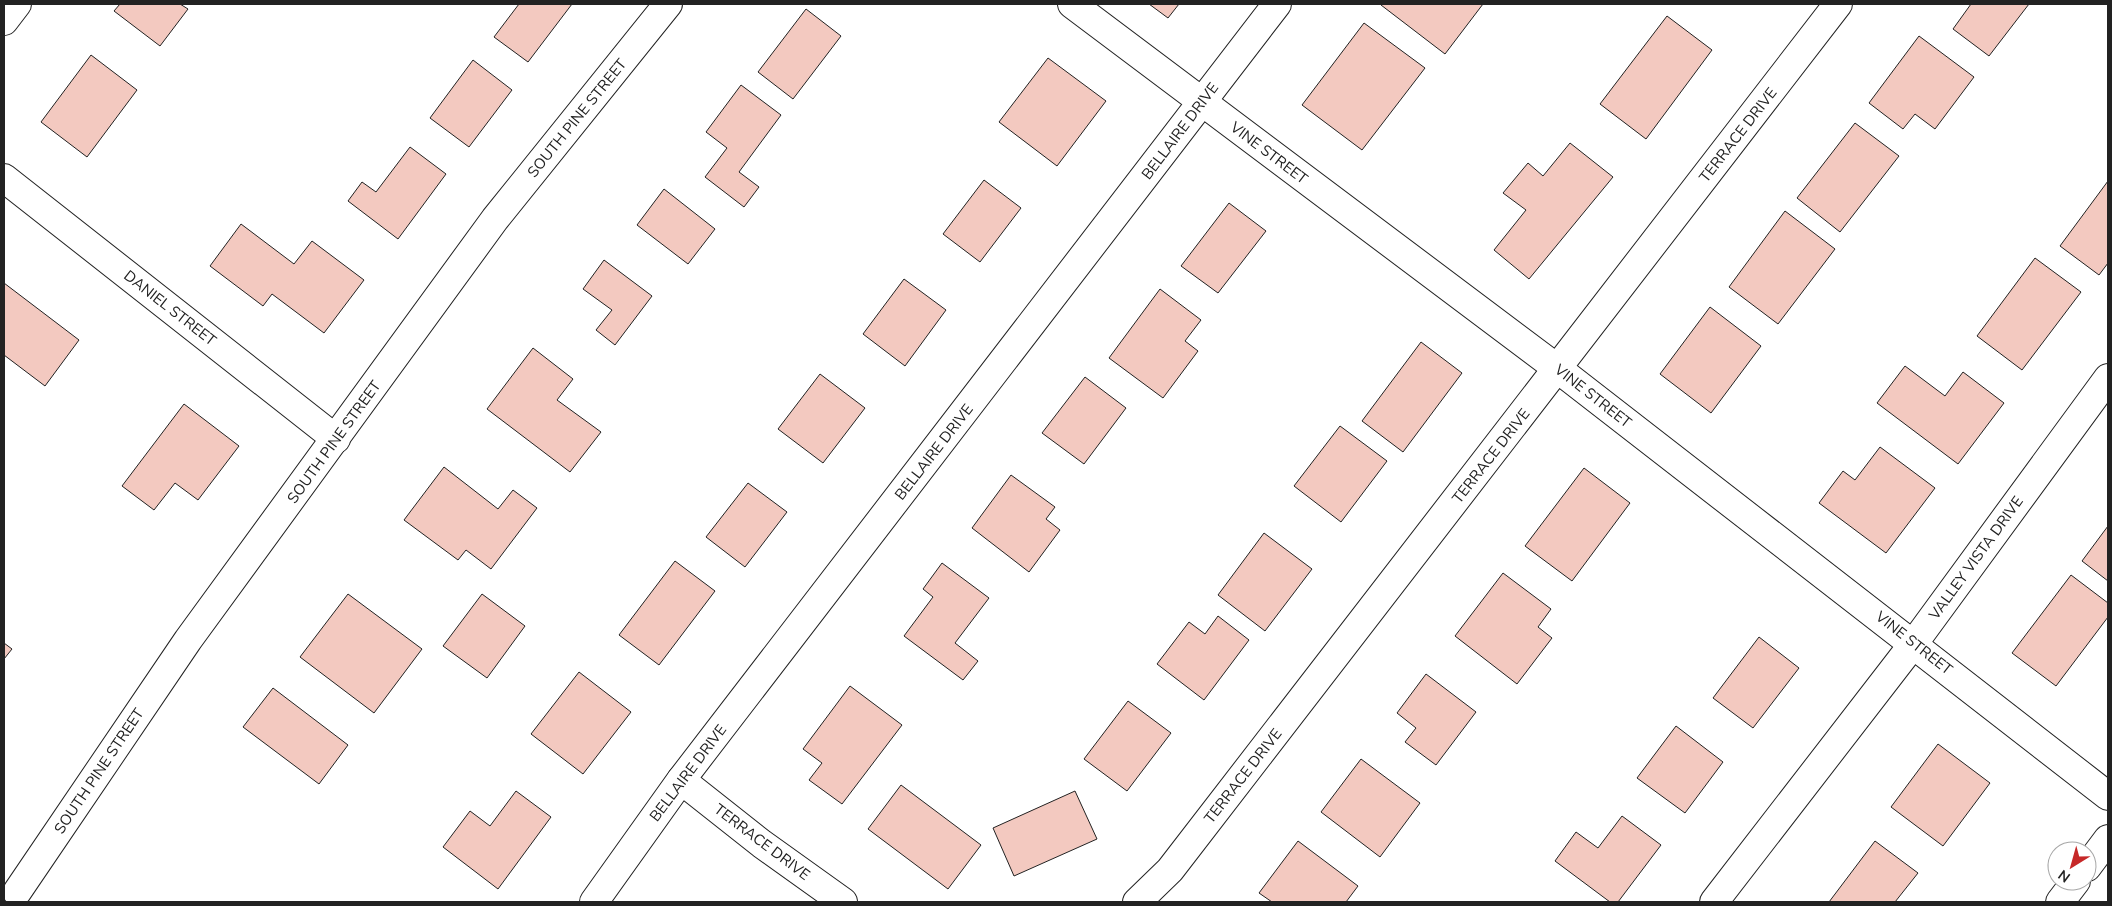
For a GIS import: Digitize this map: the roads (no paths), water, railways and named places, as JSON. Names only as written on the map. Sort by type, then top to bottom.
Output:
[{"type":"street","points":[[4,21],[17,4]]},
{"type":"street","name":"SOUTH PINE STREET","points":[[17,892],[188,640],[495,219],[668,4]]},
{"type":"street","name":"VINE STREET","points":[[1072,4],[1558,369],[1914,643],[2108,796]]},
{"type":"street","name":"BELLAIRE DRIVE","points":[[594,902],[681,780],[1276,4]]},
{"type":"street","name":"TERRACE DRIVE","points":[[1137,902],[1170,870],[1838,4]]},
{"type":"street","name":"DANIEL STREET","points":[[4,178],[336,439]]},
{"type":"street","name":"VALLEY VISTA DRIVE","points":[[1714,902],[1914,643],[2108,378]]},
{"type":"street","name":"TERRACE DRIVE","points":[[681,780],[762,844],[843,902]]},
{"type":"street","points":[[2097,853],[2108,839]]},
{"type":"street","points":[[2060,902],[2068,891]]}]
